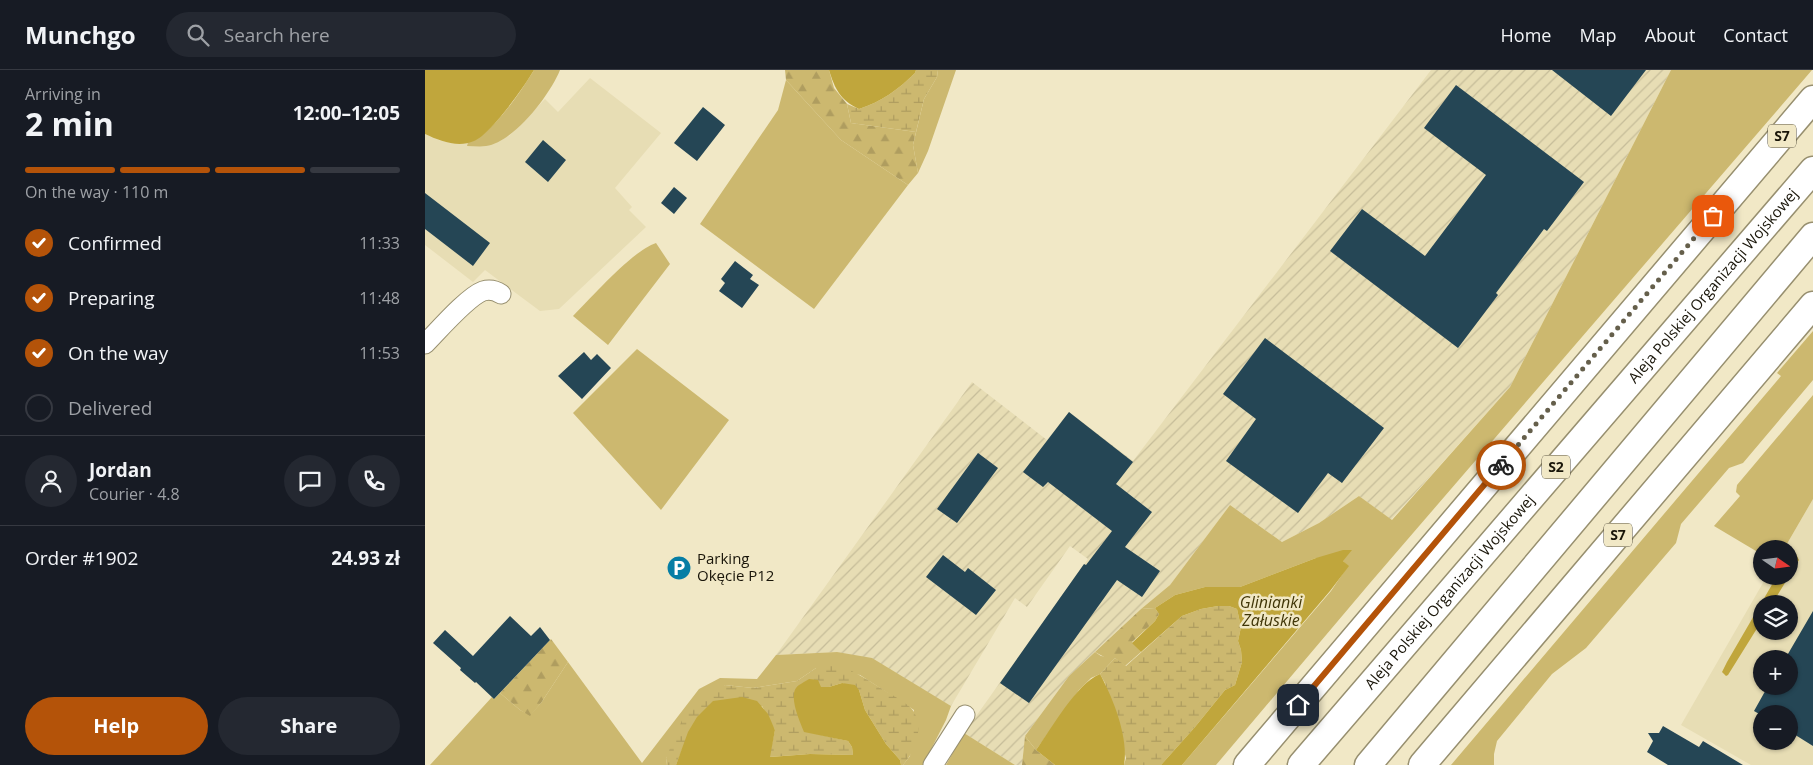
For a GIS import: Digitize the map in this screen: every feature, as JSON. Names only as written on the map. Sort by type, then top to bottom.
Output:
[{"type":"highway","name":"S7","points":[[1247,765],[1813,100]]},
{"type":"highway","name":"Aleja Polskiej Organizacji Wojskowej","points":[[1301,765],[1813,170]]},
{"type":"highway","points":[[1368,765],[1813,236]]},
{"type":"highway","name":"S7","points":[[1422,765],[1813,305]]},
{"type":"street","points":[[425,344],[467,302],[481,291],[491,289],[501,294]]},
{"type":"street","points":[[933,765],[965,715]]},
{"type":"shaded area","points":[[1431,70],[1671,70],[1510,387],[1391,520],[1359,496],[1319,523],[1282,542],[1230,505],[1170,585],[1141,609],[1069,676],[1025,736],[1022,765],[1015,765],[964,733],[1088,559],[1070,546],[1027,607],[1015,598],[951,706],[837,652],[776,655],[972,382],[1047,440],[1069,412],[1133,461]]},
{"type":"shaded area","points":[[590,78],[661,133],[615,188],[632,207],[629,210],[646,227],[559,309],[540,311],[485,270],[473,282],[425,245],[425,134],[439,140],[457,144],[468,142],[467,146],[509,136],[545,99],[558,112]]},
{"type":"shaded area","points":[[1813,499],[1813,765],[1751,765],[1681,725],[1753,600],[1753,640],[1798,640],[1798,595],[1756,595],[1762,585],[1798,585],[1798,540],[1789,540]]},
{"type":"green space","points":[[534,70],[560,70],[548,92],[530,116],[508,136],[497,143],[484,146],[467,146],[468,142],[477,139],[486,132],[505,112]]},
{"type":"green space","points":[[785,70],[829,70],[834,88],[847,104],[851,123],[916,132],[913,145],[918,173],[908,185],[841,140],[786,80]]},
{"type":"green space","points":[[916,70],[938,70],[937,77],[924,99],[916,132],[851,123],[847,104],[859,109],[875,103],[903,84]]},
{"type":"green space","points":[[938,70],[956,70],[928,151],[918,173],[913,145],[924,99],[937,77]]},
{"type":"green space","points":[[1671,70],[1812,70],[1370,583],[1216,765],[1182,765],[1331,591],[1348,566],[1343,561],[1316,558],[1240,587],[1205,587],[1175,595],[1155,608],[1141,609],[1170,585],[1230,505],[1282,542],[1319,523],[1359,496],[1392,520],[1510,387]]},
{"type":"green space","points":[[786,80],[841,140],[908,185],[814,309],[700,224],[778,110]]},
{"type":"green space","points":[[656,243],[670,264],[608,345],[573,316],[624,265],[646,248]]},
{"type":"green space","points":[[1813,331],[1813,380],[1743,463],[1729,468],[1681,524],[1676,543],[1586,648],[1552,674],[1497,741],[1494,765],[1451,765],[1781,376],[1777,373]]},
{"type":"green space","points":[[637,349],[729,420],[661,510],[573,413]]},
{"type":"green space","points":[[1813,395],[1813,499],[1789,540],[1753,540],[1753,549],[1714,526],[1740,496],[1736,492],[1737,485]]},
{"type":"green space","points":[[1229,606],[1237,609],[1241,627],[1238,641],[1242,662],[1235,685],[1225,690],[1161,765],[1124,765],[1126,758],[1105,683],[1100,674],[1115,658],[1126,666],[1182,616],[1201,609]]},
{"type":"green space","points":[[1155,608],[1159,614],[1155,621],[1132,642],[1141,652],[1125,666],[1115,658],[1108,659],[1095,652],[1141,609]]},
{"type":"green space","points":[[551,639],[568,662],[541,703],[530,716],[500,693]]},
{"type":"green space","points":[[837,652],[872,658],[951,706],[923,765],[903,765],[910,756],[914,710],[860,675],[816,668],[797,681],[753,688],[725,685],[666,758],[667,765],[430,765],[492,697],[494,699],[500,693],[520,710],[530,715],[541,703],[568,662],[642,763],[699,689],[720,678],[757,679],[776,655]]},
{"type":"green space","points":[[1095,652],[1101,656],[1115,658],[1100,674],[1091,678],[1079,690],[1036,750],[1025,736],[1069,676]]},
{"type":"green space","points":[[835,665],[863,677],[903,702],[914,712],[918,725],[917,740],[903,765],[901,765],[900,760],[886,744],[865,710],[859,690],[842,683],[821,687],[804,731],[848,741],[852,747],[853,755],[810,754],[769,757],[775,730],[762,706],[682,750],[676,765],[667,765],[666,758],[683,718],[709,692],[725,685],[753,688],[797,681],[816,668]]},
{"type":"green space","points":[[964,733],[1015,765],[946,765]]},
{"type":"green space","points":[[1025,736],[1036,750],[1055,765],[1022,765]]},
{"type":"water","points":[[425,70],[534,70],[498,120],[481,137],[468,143],[455,144],[425,134]]},
{"type":"water","points":[[829,70],[916,70],[896,90],[875,103],[859,109],[847,102],[839,93]]},
{"type":"water","name":"Glinianki Załuskie","points":[[1343,550],[1352,550],[1343,561],[1349,566],[1330,591],[1182,765],[1161,765],[1225,690],[1235,685],[1242,662],[1238,641],[1241,627],[1237,609],[1229,606],[1218,606],[1201,609],[1182,616],[1141,652],[1132,643],[1155,621],[1159,614],[1155,608],[1175,595],[1205,587],[1240,587],[1316,558]]},
{"type":"water","points":[[1772,585],[1784,585],[1778,595],[1766,595]]},
{"type":"water","points":[[1753,617],[1753,635],[1726,676],[1722,672]]},
{"type":"water","points":[[1100,674],[1119,718],[1124,743],[1124,765],[1055,765],[1036,750],[1073,697],[1091,679]]},
{"type":"water","points":[[809,679],[818,680],[821,687],[842,683],[855,685],[859,690],[865,710],[886,744],[900,760],[901,765],[676,765],[688,732],[697,717],[713,701],[742,697],[757,701],[768,714],[775,730],[770,757],[810,754],[853,755],[852,747],[848,741],[804,732],[796,710],[794,692],[797,687]]},
{"type":"building","points":[[1552,70],[1646,70],[1611,116]]},
{"type":"building","points":[[1456,85],[1584,182],[1547,231],[1544,229],[1458,348],[1330,251],[1362,209],[1425,256],[1486,175],[1424,128]]},
{"type":"building","points":[[703,107],[725,125],[697,161],[674,143]]},
{"type":"building","points":[[543,140],[566,160],[548,182],[525,162]]},
{"type":"building","points":[[674,187],[687,198],[674,214],[661,203]]},
{"type":"building","points":[[425,193],[490,243],[473,266],[425,229]]},
{"type":"building","points":[[735,261],[753,275],[750,279],[759,285],[742,308],[719,291],[725,283],[721,279]]},
{"type":"building","points":[[1265,338],[1384,428],[1342,483],[1328,473],[1298,513],[1226,461],[1256,419],[1223,394]]},
{"type":"building","points":[[584,352],[591,360],[597,354],[611,368],[582,399],[558,376]]},
{"type":"building","points":[[1069,412],[1133,462],[1116,484],[1152,512],[1125,547],[1160,571],[1142,597],[1117,580],[1029,703],[1000,683],[1084,564],[1086,565],[1112,531],[1048,482],[1043,487],[1023,472]]},
{"type":"building","points":[[978,453],[998,468],[957,523],[937,509]]},
{"type":"building","points":[[943,555],[965,572],[968,568],[996,590],[976,615],[926,577]]},
{"type":"building","points":[[1813,611],[1813,746],[1798,737],[1798,705],[1757,705],[1763,695],[1798,695],[1798,650],[1790,650],[1796,640],[1798,640],[1798,637]]},
{"type":"building","points":[[510,616],[531,636],[540,627],[550,640],[494,699],[460,670],[461,668],[433,643],[445,630],[473,656]]},
{"type":"building","points":[[1663,726],[1699,747],[1703,741],[1743,765],[1668,765],[1647,752],[1653,741],[1648,733],[1659,733]]},
{"type":"way so far","points":[[1501,465],[1713,216]]},
{"type":"place","name":"Parking Okęcie P12","points":[[679,568]]},
{"type":"route","points":[[1298,705],[1501,465]]}]
